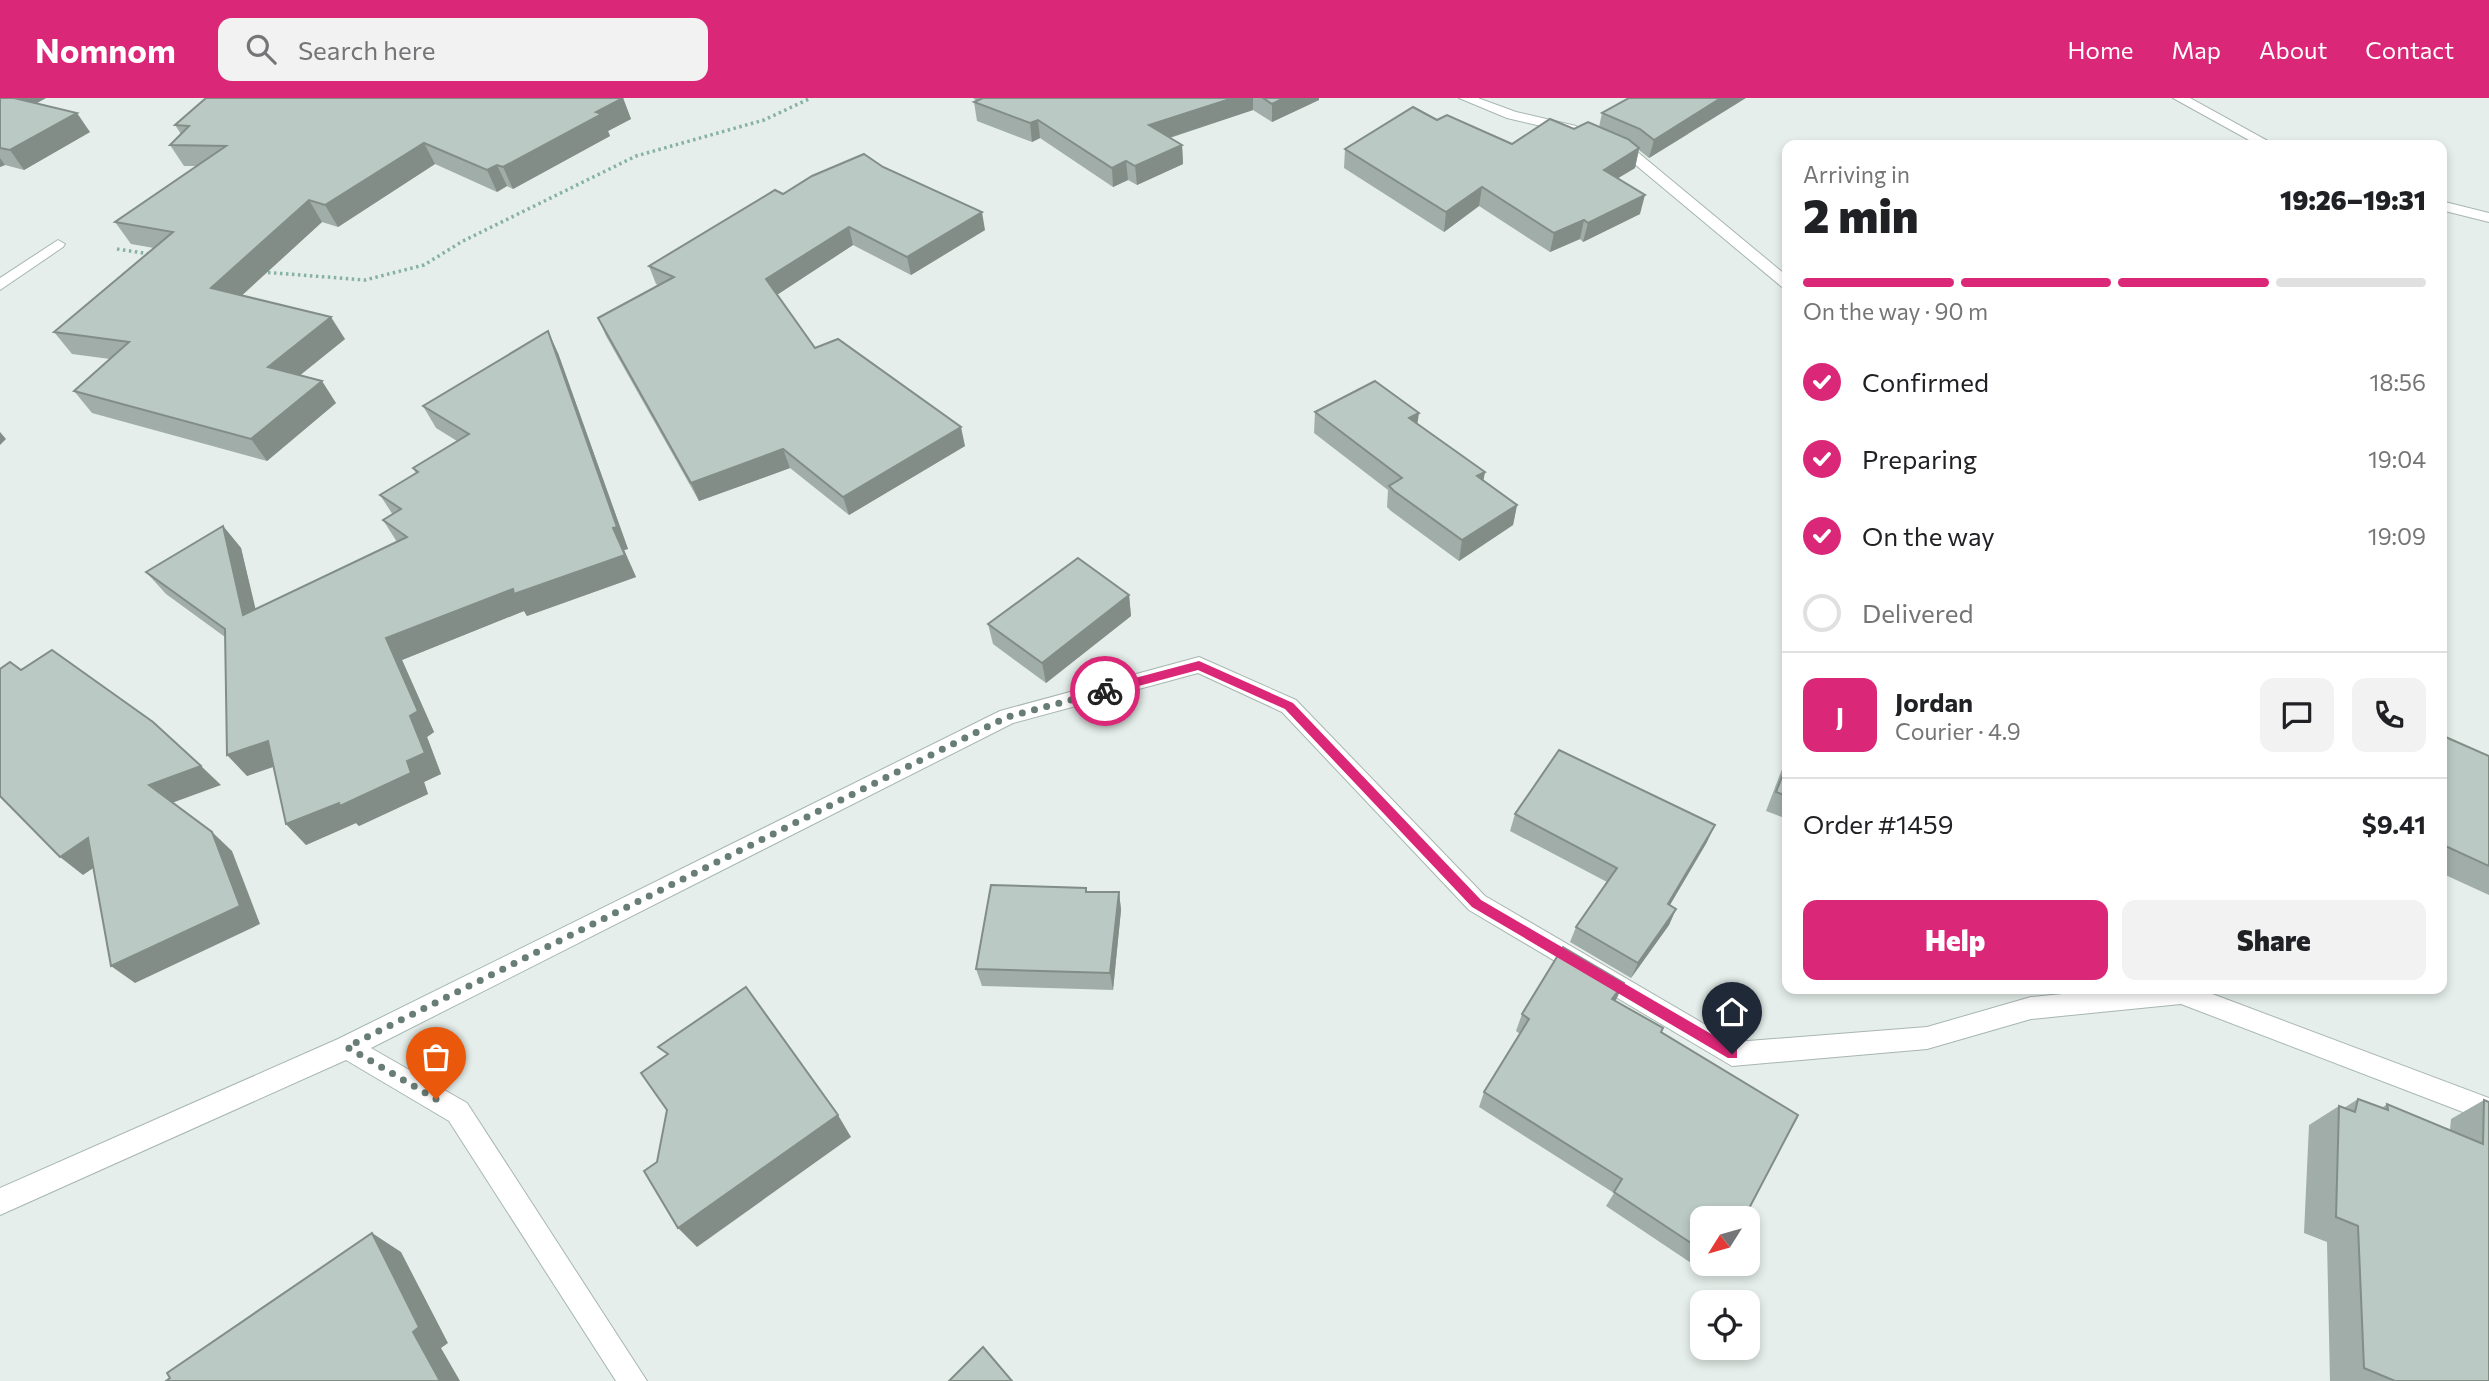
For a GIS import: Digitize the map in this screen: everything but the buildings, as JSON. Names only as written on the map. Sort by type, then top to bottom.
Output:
[{"type":"street","points":[[1466,98],[1512,115],[1592,137],[1630,153],[1782,280]]},
{"type":"street","points":[[2180,98],[2259,140]]},
{"type":"street","points":[[2447,207],[2489,218]]},
{"type":"street","points":[[0,285],[58,244]]},
{"type":"street","points":[[0,1202],[347,1047],[1007,717],[1199,665],[1289,706],[1477,903],[1732,1054],[1927,1038],[2031,1008],[2155,994]]},
{"type":"street","points":[[2189,994],[2489,1110]]},
{"type":"street","points":[[347,1047],[458,1112],[633,1381]]},
{"type":"path","points":[[261,272],[365,280],[424,265],[463,241],[636,156],[764,120],[811,98]]},
{"type":"path","points":[[117,248],[156,255]]},
{"type":"way so far","points":[[436,1099],[347,1047],[1007,717],[1105,691]]},
{"type":"route","points":[[1105,691],[1199,665],[1289,706],[1477,903],[1732,1054]]}]
